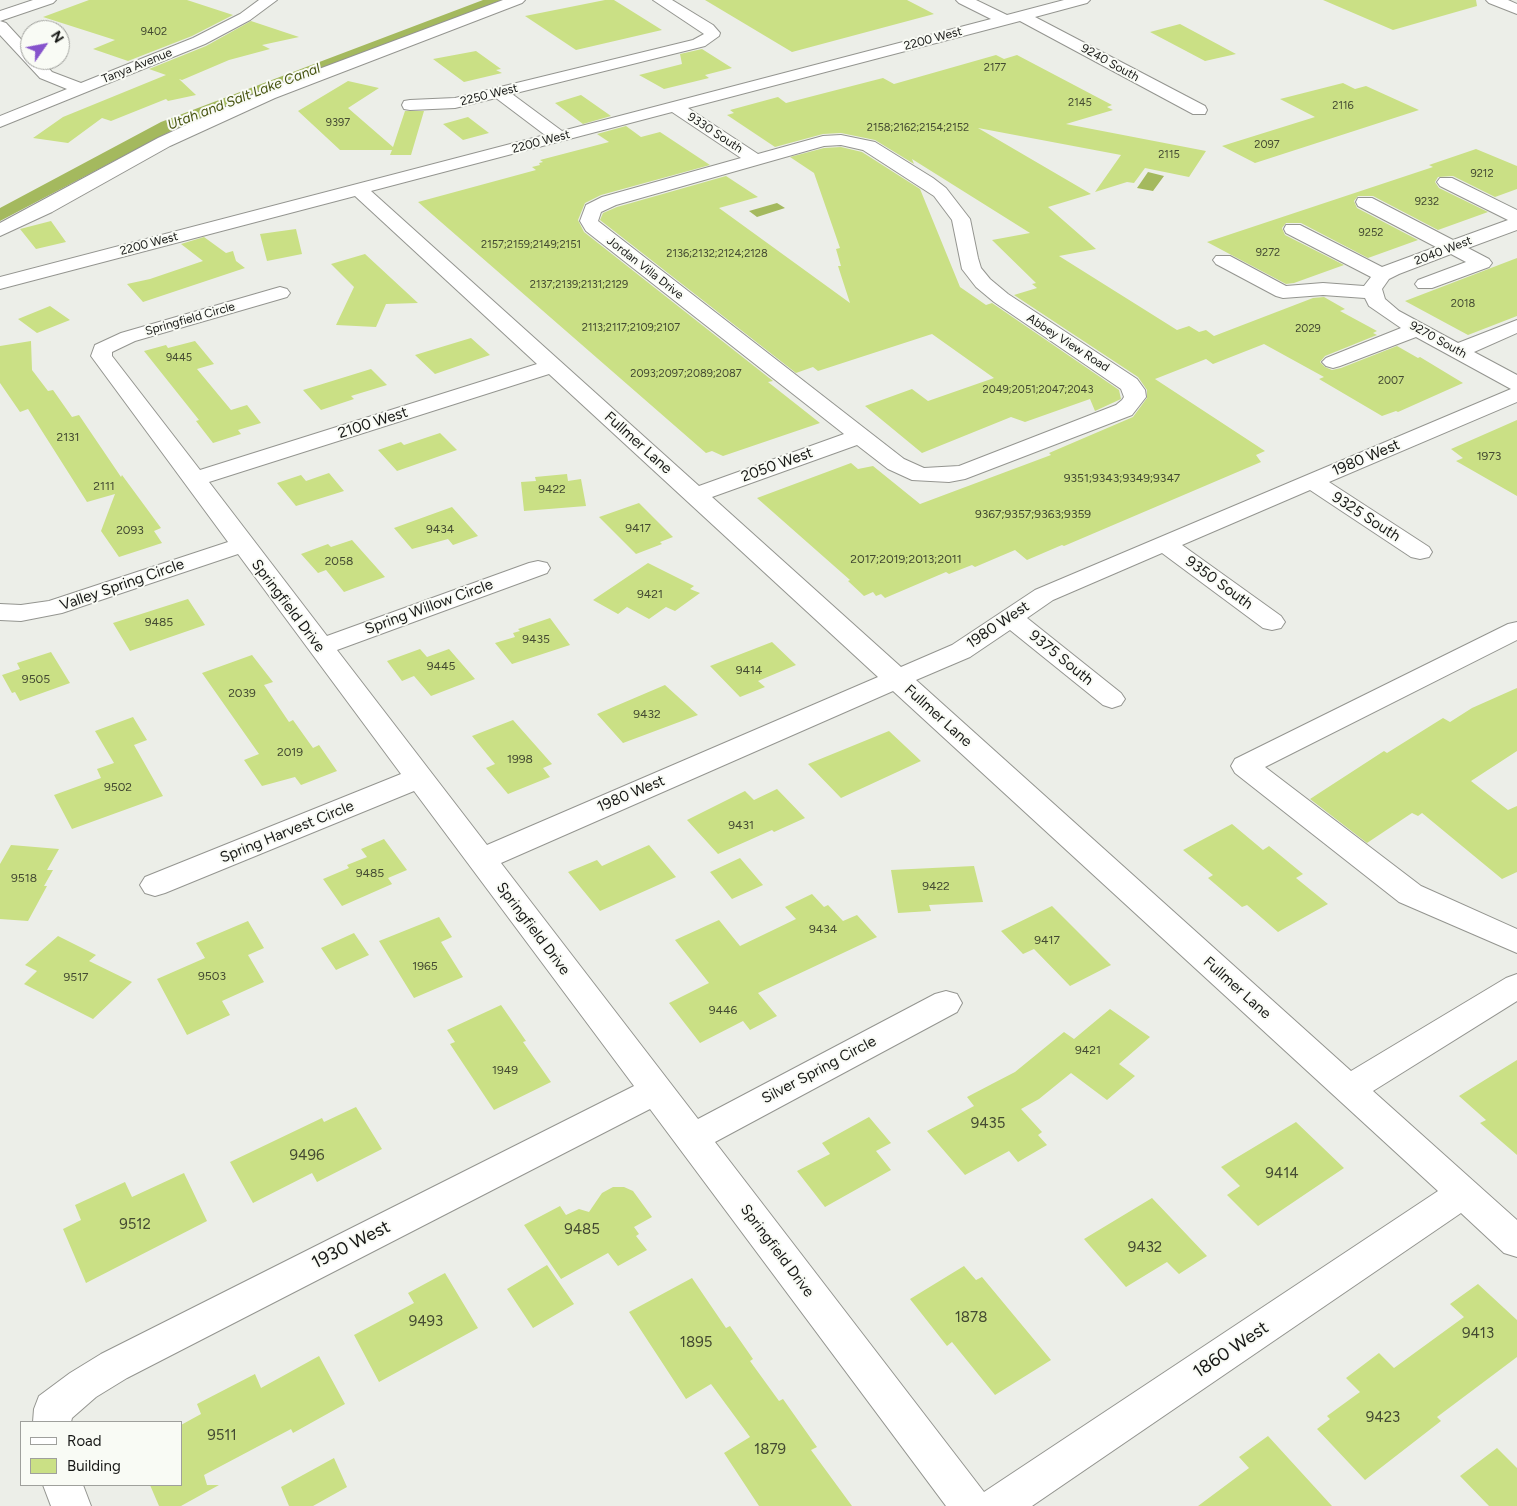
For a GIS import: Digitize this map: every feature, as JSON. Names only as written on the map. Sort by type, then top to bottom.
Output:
[{"type":"street","points":[[0,16],[48,0]]},
{"type":"street","name":"Tanya Avenue","points":[[0,122],[223,30],[269,0]]},
{"type":"street","points":[[0,230],[45,208],[164,142],[270,94],[517,0]]},
{"type":"street","name":"2250 West","points":[[410,106],[449,104],[698,43],[711,36],[712,34],[708,28],[661,0]]},
{"type":"street","name":"9240 South","points":[[964,0],[1014,18],[1199,110]]},
{"type":"street","name":"2200 West","points":[[0,284],[1082,0]]},
{"type":"street","points":[[1494,0],[1517,9]]},
{"type":"street","points":[[0,26],[20,47]]},
{"type":"street","points":[[546,62],[566,76]]},
{"type":"street","points":[[41,70],[46,75],[82,89]]},
{"type":"street","points":[[500,92],[560,137]]},
{"type":"street","name":"9330 South","points":[[675,107],[756,160]]},
{"type":"street","name":"Jordan Villa Drive","points":[[841,140],[823,141],[609,201],[593,209],[589,221],[593,227],[896,464],[920,475]]},
{"type":"street","name":"Abbey View Road","points":[[841,140],[869,146],[940,192],[961,219],[972,269],[989,289],[1120,377],[1134,390],[1135,397],[1124,410],[965,472],[942,476],[920,475]]},
{"type":"street","points":[[1446,182],[1517,217]]},
{"type":"street","name":"Fullmer Lane","points":[[358,190],[1517,1242]]},
{"type":"street","points":[[1365,202],[1482,263],[1426,284]]},
{"type":"street","name":"2040 West","points":[[1376,285],[1454,247],[1517,223]]},
{"type":"street","points":[[1293,229],[1376,285]]},
{"type":"street","points":[[1223,260],[1283,292],[1376,285]]},
{"type":"street","name":"9270 South","points":[[1376,285],[1382,308],[1517,384]]},
{"type":"street","name":"Springfield Circle","points":[[102,349],[128,337],[280,293]]},
{"type":"street","points":[[1457,351],[1517,326]]},
{"type":"street","points":[[1333,362],[1417,329]]},
{"type":"street","name":"Springfield Drive","points":[[102,349],[101,356],[104,363],[970,1506]]},
{"type":"street","name":"2100 West","points":[[193,480],[552,366]]},
{"type":"street","name":"1980 West","points":[[480,860],[961,651],[1044,595],[1517,394]]},
{"type":"street","name":"2050 West","points":[[695,496],[860,436]]},
{"type":"street","name":"9325 South","points":[[1312,481],[1420,552]]},
{"type":"street","name":"9350 South","points":[[1165,544],[1272,622]]},
{"type":"street","name":"Valley Spring Circle","points":[[0,612],[21,613],[53,608],[242,545]]},
{"type":"street","name":"Spring Willow Circle","points":[[320,647],[538,568]]},
{"type":"street","name":"9375 South","points":[[1010,617],[1112,699]]},
{"type":"street","points":[[1517,630],[1245,766],[1410,894],[1517,942]]},
{"type":"street","name":"Spring Harvest Circle","points":[[155,885],[419,778]]},
{"type":"street","points":[[1349,1089],[1517,986]]},
{"type":"street","name":"Silver Spring Circle","points":[[692,1138],[946,1003]]},
{"type":"street","name":"1930 West","points":[[52,1416],[83,1385],[114,1366],[656,1091]]},
{"type":"street","name":"1860 West","points":[[998,1506],[1463,1193]]},
{"type":"street","points":[[63,1486],[71,1506]]},
{"type":"shaded area","points":[[1148,172],[1164,176],[1153,191],[1137,188]]},
{"type":"shaded area","points":[[777,203],[785,208],[757,217],[749,211]]},
{"type":"building","points":[[89,0],[187,0],[233,15],[192,36],[128,61],[93,49],[115,40],[70,26],[70,20],[52,20],[43,17]]},
{"type":"building","points":[[605,0],[614,0],[662,30],[576,50],[525,16]]},
{"type":"building","points":[[705,0],[907,0],[934,14],[792,52]]},
{"type":"building","points":[[1323,0],[1476,0],[1477,6],[1393,30]]},
{"type":"building","points":[[251,21],[299,37],[262,45],[270,49],[229,60],[182,80],[179,79],[196,95],[168,101],[166,99],[111,121],[102,118],[68,143],[33,138],[63,117],[166,75],[149,69],[206,46]]},
{"type":"building","points":[[1180,24],[1236,54],[1205,61],[1150,32]]},
{"type":"building","points":[[702,49],[732,68],[705,75],[709,78],[664,89],[639,75],[682,64],[680,54]]},
{"type":"building","points":[[476,51],[501,69],[496,70],[502,73],[464,82],[433,59]]},
{"type":"building","points":[[996,55],[1004,59],[1017,55],[1112,105],[1107,107],[1113,110],[1066,124],[1206,151],[1189,177],[1145,168],[1134,183],[1127,182],[1095,192],[1121,155],[978,128],[1091,194],[1048,207],[1096,249],[1059,256],[1177,330],[1189,326],[1199,332],[1206,330],[1214,336],[1313,298],[1324,297],[1345,309],[1340,311],[1377,331],[1373,333],[1377,335],[1325,356],[1320,362],[1325,367],[1332,370],[1341,368],[1397,346],[1418,358],[1420,357],[1463,383],[1398,412],[1382,416],[1319,379],[1324,377],[1264,344],[1213,364],[1206,359],[1155,379],[1265,451],[1256,455],[1261,462],[1027,560],[1015,550],[975,567],[972,565],[949,574],[946,572],[885,598],[881,594],[876,596],[873,592],[864,596],[848,581],[850,580],[757,498],[851,463],[858,469],[873,466],[920,504],[1051,455],[1049,453],[1133,417],[1147,398],[1147,390],[1138,377],[1014,295],[1037,288],[1032,284],[1036,283],[992,240],[1030,233],[912,159],[914,164],[875,140],[841,133],[823,134],[775,147],[727,115],[734,113],[730,110],[778,97],[786,103],[883,78],[894,84]]},
{"type":"building","points":[[348,81],[379,88],[348,108],[393,147],[405,111],[424,111],[411,155],[390,155],[392,150],[340,150],[298,111]]},
{"type":"building","points":[[1343,83],[1355,89],[1366,86],[1419,110],[1255,163],[1222,146],[1315,117],[1280,99]]},
{"type":"building","points":[[581,95],[611,116],[583,124],[555,103]]},
{"type":"building","points":[[468,117],[489,133],[463,140],[443,124]]},
{"type":"building","points":[[626,126],[641,137],[660,132],[710,165],[601,195],[585,203],[578,220],[584,232],[773,381],[768,382],[820,423],[723,456],[712,451],[706,453],[418,202],[536,170],[532,167],[540,165],[539,163],[543,162],[540,160],[609,142],[597,134]]},
{"type":"building","points":[[841,147],[862,152],[920,189],[960,287],[986,305],[992,303],[1119,390],[1121,399],[1095,411],[1090,399],[1025,422],[1011,417],[922,453],[865,406],[912,389],[928,401],[994,378],[932,334],[818,371],[813,367],[796,373],[600,220],[603,213],[617,207],[726,176],[758,197],[719,208],[850,303],[838,266],[841,266],[836,249],[840,248],[814,173],[790,157],[824,148]]},
{"type":"building","points":[[1476,149],[1517,166],[1517,189],[1495,197],[1453,176],[1438,177],[1435,182],[1439,188],[1488,212],[1438,230],[1373,196],[1358,196],[1354,201],[1357,208],[1418,240],[1368,258],[1301,223],[1286,223],[1282,228],[1285,235],[1344,265],[1294,283],[1286,284],[1207,242],[1433,167],[1429,165]]},
{"type":"building","points":[[51,221],[66,242],[36,249],[20,229]]},
{"type":"building","points":[[296,229],[302,254],[267,261],[260,234]]},
{"type":"building","points":[[204,237],[226,253],[233,251],[236,261],[245,268],[143,302],[127,284],[150,279],[203,261],[181,244]]},
{"type":"building","points":[[365,254],[418,303],[386,304],[376,327],[336,325],[354,287],[331,264]]},
{"type":"building","points":[[1517,258],[1517,316],[1468,335],[1405,301]]},
{"type":"building","points":[[50,306],[70,320],[37,333],[18,319]]},
{"type":"building","points":[[471,338],[490,355],[435,374],[415,355]]},
{"type":"building","points":[[31,341],[32,370],[48,391],[53,390],[72,417],[79,415],[121,477],[122,475],[161,528],[154,531],[162,543],[119,557],[101,531],[115,494],[87,502],[28,409],[20,412],[0,383],[0,346]]},
{"type":"building","points":[[195,341],[214,364],[197,369],[231,410],[247,405],[261,423],[238,430],[241,434],[213,443],[196,421],[199,420],[144,351],[166,345],[168,348]]},
{"type":"building","points":[[371,369],[387,385],[351,396],[354,399],[321,410],[303,390]]},
{"type":"building","points":[[1517,420],[1517,496],[1456,461],[1463,458],[1451,449]]},
{"type":"building","points":[[440,433],[457,450],[397,471],[378,450],[401,442],[404,445]]},
{"type":"building","points":[[329,473],[344,491],[296,506],[277,483],[301,475],[306,481]]},
{"type":"building","points":[[567,474],[568,481],[581,479],[586,506],[524,511],[521,482],[536,481],[535,477]]},
{"type":"building","points":[[639,503],[673,537],[660,542],[662,544],[636,554],[599,517]]},
{"type":"building","points":[[452,507],[478,536],[453,545],[448,539],[412,549],[394,528]]},
{"type":"building","points":[[352,540],[385,577],[344,592],[326,570],[318,573],[301,554],[328,544],[331,547]]},
{"type":"building","points":[[648,563],[694,586],[690,589],[700,593],[675,611],[666,607],[649,619],[627,607],[618,614],[593,600]]},
{"type":"building","points":[[188,599],[205,625],[130,651],[113,623]]},
{"type":"building","points":[[550,618],[570,645],[512,664],[495,643],[515,637],[513,633],[520,631],[518,629]]},
{"type":"building","points":[[772,642],[796,665],[758,681],[765,687],[740,697],[710,666]]},
{"type":"building","points":[[420,649],[427,657],[449,649],[475,679],[431,696],[414,676],[402,681],[387,661]]},
{"type":"building","points":[[51,652],[70,683],[20,701],[15,692],[12,693],[2,675],[20,669],[17,663]]},
{"type":"building","points":[[252,655],[273,682],[264,685],[289,722],[293,720],[313,748],[319,745],[337,771],[301,785],[295,777],[262,786],[244,760],[259,754],[202,673]]},
{"type":"building","points":[[665,685],[698,715],[623,743],[597,714]]},
{"type":"building","points":[[1517,688],[1517,751],[1471,781],[1508,810],[1517,806],[1517,872],[1502,879],[1422,813],[1418,816],[1412,813],[1367,843],[1310,799],[1384,751],[1387,753],[1443,718],[1450,722],[1472,708]]},
{"type":"building","points":[[133,717],[147,740],[134,745],[163,796],[72,829],[54,795],[101,778],[97,769],[114,763],[95,731]]},
{"type":"building","points":[[513,720],[552,764],[543,768],[550,777],[508,794],[486,768],[495,764],[472,736]]},
{"type":"building","points":[[889,731],[921,761],[841,798],[808,764]]},
{"type":"building","points":[[777,789],[805,818],[774,832],[772,830],[718,854],[687,820],[745,791],[754,800]]},
{"type":"building","points":[[1232,824],[1263,850],[1269,846],[1303,874],[1296,878],[1328,904],[1278,932],[1247,905],[1242,907],[1208,878],[1213,875],[1183,850]]},
{"type":"building","points":[[384,839],[407,870],[388,878],[392,884],[342,906],[323,879],[349,868],[347,865],[367,857],[361,849]]},
{"type":"building","points":[[11,845],[59,849],[47,870],[53,870],[44,886],[47,886],[28,921],[0,919],[0,864]]},
{"type":"building","points":[[649,845],[676,877],[600,911],[568,872],[597,860],[602,866]]},
{"type":"building","points":[[740,858],[763,885],[732,899],[710,872]]},
{"type":"building","points":[[974,866],[983,902],[929,905],[931,911],[898,913],[891,870]]},
{"type":"building","points":[[812,894],[824,907],[828,905],[843,921],[857,915],[877,937],[758,993],[777,1016],[750,1030],[743,1021],[700,1043],[669,1003],[709,983],[675,940],[719,920],[740,946],[796,919],[785,907]]},
{"type":"building","points":[[1052,906],[1111,965],[1070,986],[1034,949],[1023,954],[1001,931]]},
{"type":"building","points":[[439,917],[452,937],[441,942],[463,977],[414,998],[379,941]]},
{"type":"building","points":[[248,921],[264,948],[248,955],[264,982],[222,1001],[230,1015],[187,1035],[157,979],[205,958],[196,943]]},
{"type":"building","points":[[354,933],[369,955],[336,970],[321,948]]},
{"type":"building","points":[[58,936],[96,955],[89,961],[132,982],[93,1019],[24,984],[37,971],[25,965]]},
{"type":"building","points":[[501,1005],[526,1041],[523,1042],[551,1082],[494,1110],[450,1044],[455,1042],[447,1030]]},
{"type":"building","points":[[1110,1009],[1150,1037],[1119,1064],[1135,1076],[1107,1100],[1071,1073],[1039,1099],[1021,1109],[1042,1132],[1038,1135],[1047,1145],[1018,1162],[1009,1151],[965,1175],[927,1131],[974,1106],[967,1097],[1015,1072],[1064,1032],[1074,1039]]},
{"type":"building","points":[[1517,1060],[1517,1155],[1480,1123],[1486,1120],[1459,1096]]},
{"type":"building","points":[[356,1107],[382,1149],[317,1182],[312,1173],[253,1203],[230,1162],[322,1118],[324,1122]]},
{"type":"building","points":[[869,1117],[891,1143],[876,1151],[891,1170],[825,1207],[797,1171],[830,1154],[822,1143]]},
{"type":"building","points":[[1296,1122],[1344,1168],[1258,1226],[1227,1195],[1240,1186],[1221,1167]]},
{"type":"building","points":[[184,1173],[207,1221],[86,1283],[63,1229],[81,1220],[75,1205],[125,1182],[132,1197]]},
{"type":"building","points":[[613,1187],[624,1187],[633,1191],[652,1217],[634,1227],[639,1234],[636,1236],[647,1250],[618,1266],[608,1253],[561,1279],[524,1225],[560,1206],[566,1215],[579,1209],[589,1212],[602,1193]]},
{"type":"building","points":[[1152,1198],[1207,1256],[1179,1274],[1167,1262],[1126,1287],[1084,1239]]},
{"type":"building","points":[[547,1265],[574,1304],[533,1328],[507,1289]]},
{"type":"building","points":[[964,1266],[976,1280],[982,1277],[1051,1360],[995,1395],[952,1342],[947,1346],[910,1299]]},
{"type":"building","points":[[445,1273],[478,1328],[379,1382],[354,1335],[414,1303],[408,1293]]},
{"type":"building","points":[[692,1278],[726,1328],[730,1326],[753,1359],[750,1361],[779,1401],[783,1399],[817,1447],[811,1450],[852,1506],[759,1506],[724,1453],[750,1437],[711,1384],[686,1399],[629,1312]]},
{"type":"building","points":[[1478,1284],[1517,1320],[1517,1357],[1437,1417],[1441,1421],[1365,1480],[1317,1429],[1330,1419],[1327,1416],[1360,1392],[1346,1378],[1379,1353],[1394,1368],[1464,1317],[1450,1304]]},
{"type":"building","points":[[319,1356],[345,1404],[293,1433],[291,1429],[204,1475],[207,1485],[219,1485],[181,1506],[159,1506],[150,1486],[182,1486],[182,1424],[201,1414],[197,1404],[255,1374],[261,1388]]},
{"type":"building","points":[[1268,1436],[1332,1506],[1198,1506],[1249,1468],[1239,1457]]},
{"type":"building","points":[[1497,1448],[1517,1468],[1517,1506],[1489,1506],[1460,1476]]},
{"type":"building","points":[[334,1458],[347,1487],[313,1506],[289,1506],[281,1487]]},
{"type":"waterway","name":"Utah and Salt Lake Canal","points":[[0,215],[167,126],[497,0]]}]
